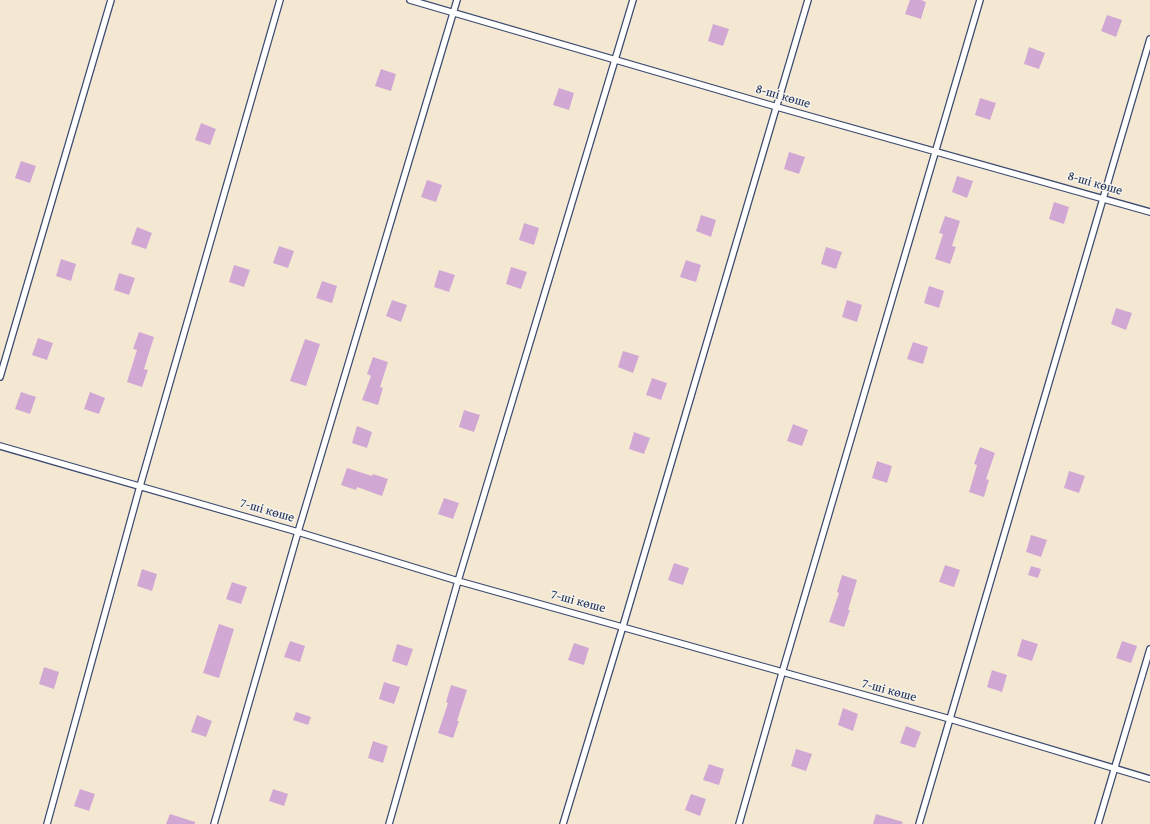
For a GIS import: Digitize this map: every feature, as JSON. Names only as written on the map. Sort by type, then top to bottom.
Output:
[{"type":"lane","points":[[0,378],[111,0]]},
{"type":"lane","points":[[47,824],[140,486],[280,0]]},
{"type":"lane","name":"8-ші көше","points":[[410,0],[777,107],[1150,212]]},
{"type":"lane","points":[[214,824],[298,532],[457,0]]},
{"type":"lane","points":[[389,824],[458,581],[633,0]]},
{"type":"lane","points":[[563,824],[808,0]]},
{"type":"lane","points":[[739,824],[980,0]]},
{"type":"lane","points":[[919,824],[1150,39]]},
{"type":"lane","name":"7-ші көше","points":[[0,446],[298,532],[458,581],[623,626],[782,673],[950,719],[1150,779]]},
{"type":"lane","points":[[1098,824],[1150,649]]},
{"type":"building","points":[[910,0],[921,0],[926,2],[921,19],[905,14]]},
{"type":"building","points":[[1107,15],[1122,20],[1116,37],[1101,31]]},
{"type":"building","points":[[713,24],[729,29],[723,46],[708,41]]},
{"type":"building","points":[[1029,47],[1045,53],[1039,69],[1024,64]]},
{"type":"building","points":[[381,69],[396,74],[391,91],[375,86]]},
{"type":"building","points":[[559,88],[574,93],[569,110],[553,105]]},
{"type":"building","points":[[980,98],[996,103],[990,120],[975,115]]},
{"type":"building","points":[[201,123],[216,129],[210,145],[195,140]]},
{"type":"building","points":[[789,152],[805,157],[799,174],[784,169]]},
{"type":"building","points":[[21,161],[36,166],[30,183],[15,178]]},
{"type":"building","points":[[957,176],[973,181],[967,198],[952,192]]},
{"type":"building","points":[[427,180],[442,185],[436,202],[421,197]]},
{"type":"building","points":[[1054,202],[1069,207],[1064,224],[1049,219]]},
{"type":"building","points":[[701,215],[716,220],[711,237],[696,231]]},
{"type":"building","points":[[945,216],[960,221],[952,246],[956,247],[950,264],[935,259],[943,234],[939,233]]},
{"type":"building","points":[[524,223],[539,228],[534,245],[519,240]]},
{"type":"building","points":[[137,227],[152,233],[146,249],[131,244]]},
{"type":"building","points":[[279,246],[294,251],[288,268],[273,263]]},
{"type":"building","points":[[826,247],[842,252],[836,269],[821,264]]},
{"type":"building","points":[[61,259],[76,264],[71,281],[56,276]]},
{"type":"building","points":[[686,260],[701,265],[696,282],[680,277]]},
{"type":"building","points":[[234,265],[250,270],[244,287],[229,282]]},
{"type":"building","points":[[511,267],[527,272],[521,289],[506,284]]},
{"type":"building","points":[[439,270],[455,275],[449,292],[434,287]]},
{"type":"building","points":[[119,273],[135,278],[129,295],[114,290]]},
{"type":"building","points":[[322,281],[337,286],[332,303],[316,298]]},
{"type":"building","points":[[929,286],[944,291],[939,308],[924,303]]},
{"type":"building","points":[[392,300],[407,305],[401,322],[386,316]]},
{"type":"building","points":[[847,300],[862,305],[857,322],[842,317]]},
{"type":"building","points":[[1116,308],[1132,313],[1126,330],[1111,324]]},
{"type":"building","points":[[139,332],[154,337],[144,369],[148,370],[142,387],[127,382],[137,350],[133,349]]},
{"type":"building","points":[[38,338],[53,343],[47,360],[32,355]]},
{"type":"building","points":[[305,339],[320,344],[306,386],[290,381]]},
{"type":"building","points":[[913,342],[928,347],[923,364],[907,359]]},
{"type":"building","points":[[623,351],[639,356],[633,373],[618,367]]},
{"type":"building","points":[[373,357],[388,362],[380,387],[383,388],[378,405],[362,400],[371,376],[367,374]]},
{"type":"building","points":[[652,378],[667,383],[661,400],[646,395]]},
{"type":"building","points":[[21,392],[36,397],[30,414],[15,409]]},
{"type":"building","points":[[90,392],[105,398],[99,414],[84,409]]},
{"type":"building","points":[[464,410],[480,415],[474,432],[459,427]]},
{"type":"building","points":[[793,424],[808,430],[802,446],[787,441]]},
{"type":"building","points":[[357,426],[372,432],[367,448],[352,443]]},
{"type":"building","points":[[634,432],[650,438],[644,454],[629,449]]},
{"type":"building","points":[[980,447],[995,453],[986,479],[989,480],[984,497],[969,492],[977,465],[974,464]]},
{"type":"building","points":[[877,461],[892,466],[887,483],[872,478]]},
{"type":"building","points":[[347,468],[372,476],[373,474],[388,479],[382,496],[357,487],[356,490],[341,485]]},
{"type":"building","points":[[1069,471],[1085,476],[1079,493],[1064,488]]},
{"type":"building","points":[[444,498],[459,503],[453,519],[438,514]]},
{"type":"building","points":[[1031,535],[1047,540],[1041,557],[1026,552]]},
{"type":"building","points":[[674,563],[689,568],[683,585],[668,580]]},
{"type":"building","points":[[945,565],[960,570],[954,587],[939,582]]},
{"type":"building","points":[[1031,566],[1041,569],[1038,578],[1028,575]]},
{"type":"building","points":[[142,569],[157,574],[152,591],[137,586]]},
{"type":"building","points":[[842,575],[857,580],[848,610],[850,610],[844,627],[829,622],[839,593],[837,592]]},
{"type":"building","points":[[232,582],[247,587],[241,604],[226,599]]},
{"type":"building","points":[[219,624],[234,629],[219,678],[203,673]]},
{"type":"building","points":[[1022,639],[1038,644],[1032,661],[1017,656]]},
{"type":"building","points":[[290,641],[305,646],[300,662],[284,657]]},
{"type":"building","points":[[1122,641],[1137,646],[1131,663],[1116,658]]},
{"type":"building","points":[[574,643],[589,648],[584,665],[568,660]]},
{"type":"building","points":[[397,644],[413,649],[407,666],[392,661]]},
{"type":"building","points":[[44,667],[59,672],[54,689],[39,684]]},
{"type":"building","points":[[992,670],[1007,675],[1002,692],[987,687]]},
{"type":"building","points":[[384,682],[400,687],[394,704],[379,699]]},
{"type":"building","points":[[451,685],[467,690],[453,738],[438,733],[448,703],[446,702]]},
{"type":"building","points":[[843,708],[858,714],[853,731],[838,725]]},
{"type":"building","points":[[296,712],[311,717],[308,725],[293,720]]},
{"type":"building","points":[[197,715],[212,721],[206,737],[191,732]]},
{"type":"building","points":[[906,726],[921,732],[915,748],[900,743]]},
{"type":"building","points":[[373,741],[388,746],[383,763],[368,758]]},
{"type":"building","points":[[796,749],[812,754],[806,771],[791,766]]},
{"type":"building","points":[[709,764],[724,769],[719,785],[703,780]]},
{"type":"building","points":[[80,789],[95,794],[89,811],[74,806]]},
{"type":"building","points":[[273,789],[288,794],[284,806],[269,801]]},
{"type":"building","points":[[691,794],[706,799],[700,816],[685,810]]},
{"type":"building","points":[[170,814],[195,822],[195,824],[166,824]]},
{"type":"building","points":[[876,814],[903,822],[902,824],[873,824]]}]
